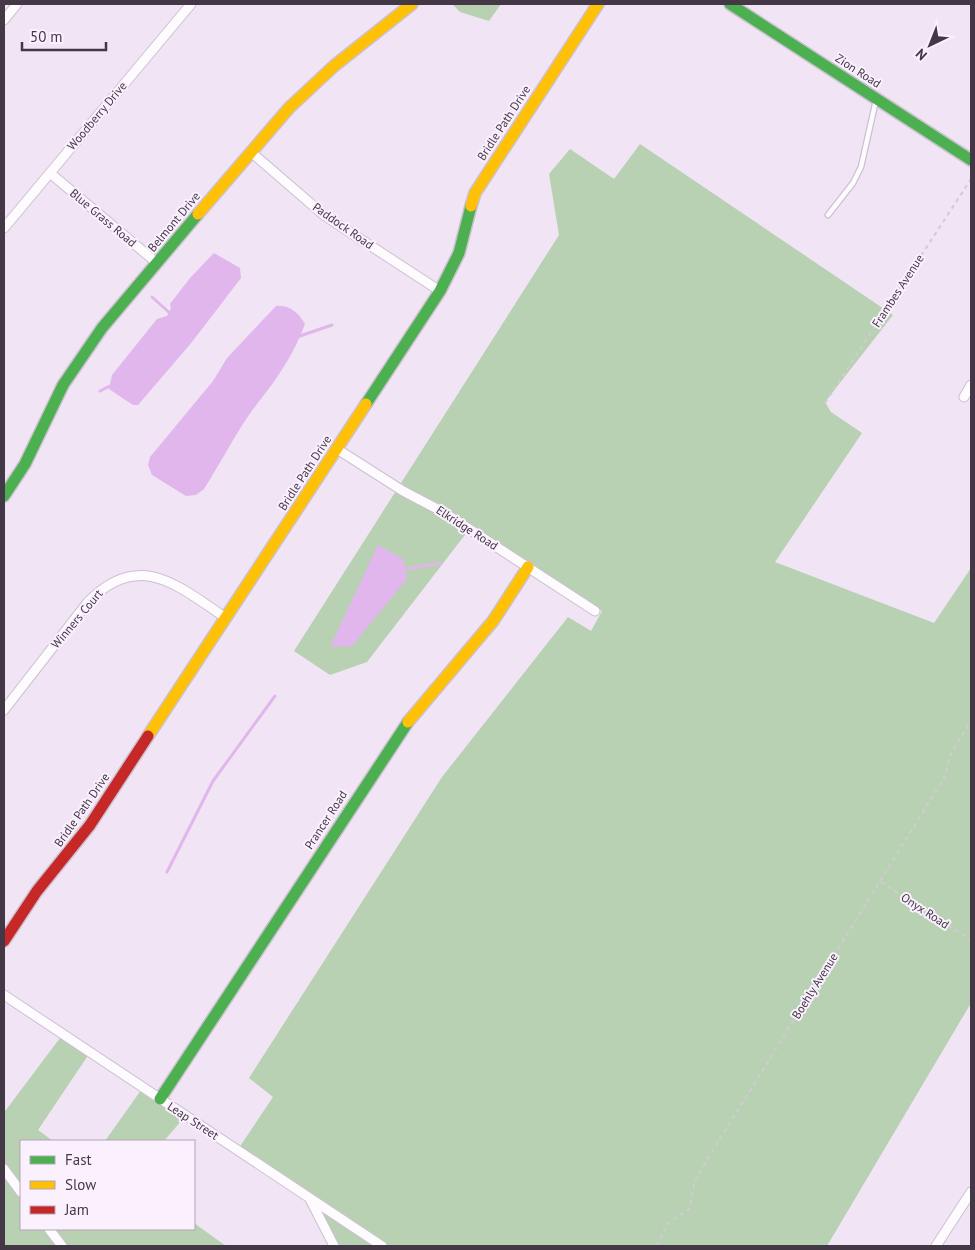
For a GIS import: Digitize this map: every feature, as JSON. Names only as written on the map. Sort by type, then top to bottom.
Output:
[{"type":"street","points":[[4,20],[18,4]]},
{"type":"street","name":"Woodberry Drive","points":[[4,228],[191,4]]},
{"type":"street","name":"Belmont Drive","points":[[4,496],[25,464],[49,410],[77,362],[102,328],[251,152],[311,87],[412,4]]},
{"type":"street","name":"Bridle Path Drive","points":[[4,941],[37,891],[90,825],[440,291],[457,259],[475,193],[598,4]]},
{"type":"street","name":"Zion Road","points":[[730,4],[971,160]]},
{"type":"street","name":"Paddock Road","points":[[251,152],[325,216],[440,291]]},
{"type":"street","name":"Blue Grass Road","points":[[50,173],[157,263]]},
{"type":"street","points":[[964,397],[971,385]]},
{"type":"street","name":"Elkridge Road","points":[[337,449],[403,491],[443,512],[595,610]]},
{"type":"street","name":"Prancer Road","points":[[160,1099],[401,730],[493,621],[528,567]]},
{"type":"street","name":"Winners Court","points":[[4,710],[88,602],[103,588],[118,579],[141,576],[169,582],[226,618]]},
{"type":"street","name":"Leap Street","points":[[4,995],[382,1246]]},
{"type":"street","points":[[4,1169],[20,1191]]},
{"type":"street","points":[[936,1246],[971,1192]]},
{"type":"street","points":[[310,1198],[334,1246]]},
{"type":"street","points":[[50,1230],[62,1246]]},
{"type":"lane","points":[[828,215],[853,183],[861,167],[877,99]]},
{"type":"path","name":"Frambes Avenue","points":[[824,402],[971,179]]},
{"type":"path","name":"Boehly Avenue","points":[[657,1246],[667,1224],[689,1209],[695,1181],[944,778],[950,756],[971,720]]},
{"type":"path","name":"Onyx Road","points":[[880,882],[971,940]]},
{"type":"green space","points":[[452,4],[501,4],[489,21],[460,12]]},
{"type":"green space","points":[[640,144],[893,315],[825,402],[831,412],[862,433],[775,562],[934,623],[971,568],[971,1003],[827,1246],[333,1246],[307,1193],[239,1148],[273,1097],[249,1078],[442,777],[568,617],[591,631],[602,611],[471,527],[367,662],[330,675],[294,651],[559,235],[549,174],[570,149],[614,179]]},
{"type":"green space","points":[[63,1034],[91,1051],[38,1130],[52,1140],[20,1140],[20,1230],[195,1230],[195,1224],[226,1246],[4,1246],[4,1109],[6,1110]]},
{"type":"green space","points":[[144,1086],[187,1114],[165,1140],[106,1140]]},
{"type":"shaded area","points":[[214,253],[240,268],[241,278],[192,342],[138,405],[133,405],[109,389],[112,375],[157,319],[167,316],[171,308],[170,304],[190,278]]},
{"type":"shaded area","points":[[276,306],[285,306],[293,310],[305,324],[296,346],[278,376],[243,424],[204,489],[196,495],[186,496],[152,475],[148,465],[150,457],[213,381],[227,358]]},
{"type":"shaded area","points":[[378,545],[403,559],[407,579],[352,646],[330,647]]},
{"type":"waterway","points":[[152,297],[172,315]]},
{"type":"waterway","points":[[297,337],[332,325]]},
{"type":"waterway","points":[[100,391],[112,385]]},
{"type":"waterway","points":[[406,569],[440,563]]},
{"type":"waterway","points":[[167,872],[213,781],[275,696]]},
{"type":"traffic: fast","points":[[730,4],[971,160]]},
{"type":"traffic: fast","points":[[366,404],[440,291],[459,253],[471,206]]},
{"type":"traffic: fast","points":[[4,496],[25,464],[63,385],[102,328],[198,214]]},
{"type":"traffic: fast","points":[[160,1099],[408,722]]},
{"type":"traffic: slow","points":[[198,214],[289,108],[334,66],[412,4]]},
{"type":"traffic: slow","points":[[471,206],[475,193],[598,4]]},
{"type":"traffic: slow","points":[[148,736],[366,404]]},
{"type":"traffic: slow","points":[[408,722],[493,621],[528,567]]},
{"type":"traffic: jam","points":[[4,941],[37,891],[90,825],[148,736]]}]
